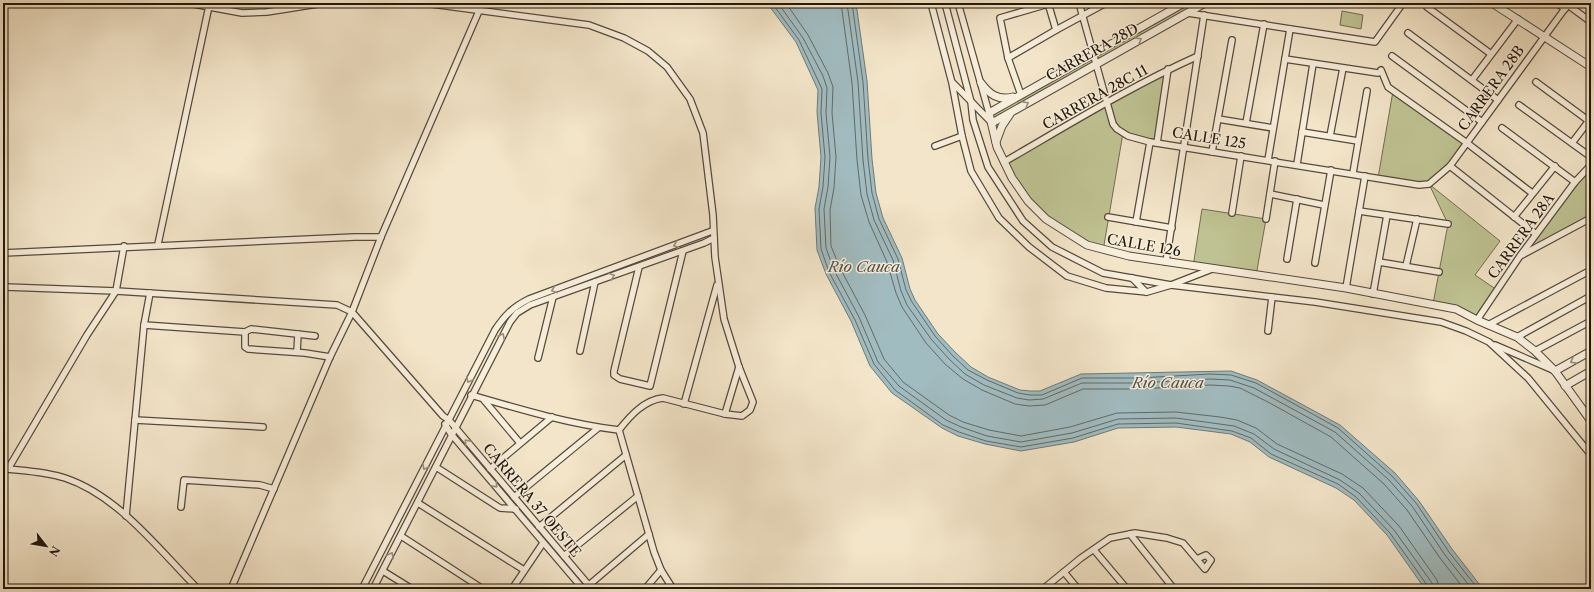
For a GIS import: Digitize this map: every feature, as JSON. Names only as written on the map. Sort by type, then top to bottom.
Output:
[{"type":"street","points":[[39,3],[148,3]]},
{"type":"street","points":[[188,3],[242,13],[267,12],[324,3]]},
{"type":"street","points":[[424,3],[589,25],[624,38],[648,51],[667,67],[690,99],[703,133],[713,215],[712,231],[724,319],[738,367],[753,402],[752,407],[742,416],[725,414],[663,398],[653,400],[629,418],[619,430]]},
{"type":"street","points":[[931,3],[952,83],[962,136],[971,171],[999,218],[1029,247],[1066,276],[1106,288],[1147,292],[1171,285],[1212,269]]},
{"type":"street","points":[[945,3],[971,102],[973,120],[988,167],[1023,221],[1052,247],[1103,273],[1171,285],[1272,297],[1441,322],[1555,371]]},
{"type":"street","name":"CALLE 126","points":[[958,3],[996,142],[1004,162],[1012,178],[1028,202],[1046,219],[1072,236],[1087,245],[1103,251],[1166,262],[1346,288],[1456,309],[1477,320]]},
{"type":"street","name":"CALLE 125","points":[[1079,3],[1106,103],[1117,129],[1128,136],[1150,142],[1184,148],[1297,164],[1419,185],[1429,184]]},
{"type":"street","points":[[1008,58],[1106,3]]},
{"type":"street","name":"CARRERA 28D","points":[[989,113],[1184,3]]},
{"type":"street","name":"CARRERA 28D","points":[[992,123],[1205,3]]},
{"type":"street","points":[[1188,13],[1376,42],[1403,3]]},
{"type":"street","points":[[1492,3],[1591,67]]},
{"type":"street","points":[[1556,3],[1567,6],[1591,22]]},
{"type":"street","points":[[980,83],[987,91],[1001,99],[1021,95],[1008,58],[1000,18],[1048,4],[1056,30]]},
{"type":"street","points":[[158,244],[209,6]]},
{"type":"street","name":"CARRERA 28B","points":[[1429,184],[1450,166],[1567,6]]},
{"type":"street","points":[[1426,7],[1491,54]]},
{"type":"street","points":[[231,589],[330,357],[352,312],[381,237],[479,11]]},
{"type":"street","points":[[1166,262],[1204,15]]},
{"type":"street","points":[[1472,80],[1518,19]]},
{"type":"street","points":[[1246,123],[1264,24]]},
{"type":"street","points":[[1268,160],[1290,29]]},
{"type":"street","points":[[1408,33],[1498,100]]},
{"type":"street","points":[[1212,152],[1232,40]]},
{"type":"street","name":"CARRERA 28C 11","points":[[1004,162],[1168,69],[1198,56]]},
{"type":"street","points":[[1392,56],[1482,122]]},
{"type":"street","points":[[1286,60],[1380,72],[1388,87],[1532,193]]},
{"type":"street","points":[[1297,164],[1313,64]]},
{"type":"street","points":[[1330,136],[1343,68]]},
{"type":"street","points":[[1157,143],[1168,69]]},
{"type":"street","points":[[1536,82],[1590,119],[1572,143]]},
{"type":"street","points":[[952,83],[992,123]]},
{"type":"street","points":[[1353,173],[1367,91]]},
{"type":"street","points":[[1519,105],[1591,157]]},
{"type":"street","points":[[996,142],[1002,126],[1011,113]]},
{"type":"street","points":[[1218,119],[1273,128]]},
{"type":"street","points":[[1502,128],[1575,182]]},
{"type":"street","points":[[1302,132],[1358,141]]},
{"type":"street","points":[[935,146],[962,136]]},
{"type":"street","points":[[1136,222],[1150,142]]},
{"type":"street","points":[[1232,213],[1241,156]]},
{"type":"street","points":[[1266,219],[1275,161]]},
{"type":"street","points":[[1450,166],[1536,234]]},
{"type":"street","points":[[1514,217],[1555,166]]},
{"type":"street","name":"CARRERA 28A","points":[[1477,320],[1536,234],[1575,182],[1590,168]]},
{"type":"street","points":[[1315,264],[1331,170]]},
{"type":"street","points":[[1346,288],[1365,176]]},
{"type":"street","points":[[1270,194],[1324,205]]},
{"type":"street","points":[[1287,259],[1297,199]]},
{"type":"street","points":[[1359,211],[1448,224]]},
{"type":"street","points":[[1373,294],[1387,215]]},
{"type":"street","points":[[1108,217],[1172,228]]},
{"type":"street","points":[[1520,256],[1591,218]]},
{"type":"street","points":[[1406,266],[1416,219]]},
{"type":"street","points":[[362,589],[495,330],[504,316],[513,307],[529,299],[712,231]]},
{"type":"street","points":[[3,253],[158,244],[381,237]]},
{"type":"street","points":[[373,589],[471,395],[510,322],[517,313],[530,305],[683,251],[714,238]]},
{"type":"street","points":[[124,246],[116,291],[87,335],[5,470],[46,474],[82,485],[101,495],[126,516],[198,589]]},
{"type":"street","points":[[639,266],[614,375],[620,379],[650,386],[683,251]]},
{"type":"street","points":[[1379,262],[1438,272]]},
{"type":"street","points":[[1488,325],[1591,270]]},
{"type":"street","points":[[1132,278],[1147,292]]},
{"type":"street","points":[[580,352],[595,282]]},
{"type":"street","points":[[684,404],[718,282]]},
{"type":"street","points":[[4,286],[116,291],[337,305],[352,312],[443,416],[446,427]]},
{"type":"street","points":[[126,516],[144,325],[150,293]]},
{"type":"street","points":[[1517,337],[1591,296]]},
{"type":"street","points":[[538,358],[553,297]]},
{"type":"street","points":[[1268,331],[1272,297]]},
{"type":"street","points":[[1477,320],[1517,337],[1535,351],[1555,371],[1591,421]]},
{"type":"street","points":[[1535,351],[1591,321]]},
{"type":"street","points":[[144,325],[245,332],[251,329],[315,336]]},
{"type":"street","points":[[245,332],[245,347],[248,349],[297,352],[330,357]]},
{"type":"street","points":[[297,352],[298,334]]},
{"type":"street","points":[[1489,342],[1528,378],[1591,455]]},
{"type":"street","points":[[1555,371],[1591,352]]},
{"type":"street","points":[[725,414],[738,367]]},
{"type":"street","points":[[1565,386],[1591,371]]},
{"type":"street","points":[[471,395],[598,428],[619,430]]},
{"type":"street","points":[[483,399],[520,443]]},
{"type":"street","name":"CARRERA 37 OESTE","points":[[443,416],[449,420],[590,587]]},
{"type":"street","points":[[490,469],[552,417]]},
{"type":"street","points":[[135,420],[263,427]]},
{"type":"street","name":"CARRERA 37 OESTE","points":[[446,427],[583,589]]},
{"type":"street","points":[[514,497],[598,428]]},
{"type":"street","points":[[619,430],[661,570],[673,589]]},
{"type":"street","points":[[540,527],[626,455]]},
{"type":"street","points":[[436,466],[500,508],[516,510]]},
{"type":"street","points":[[181,507],[184,480],[260,485],[274,489]]},
{"type":"street","points":[[564,556],[638,496]]},
{"type":"street","points":[[418,502],[524,570]]},
{"type":"street","points":[[1043,589],[1110,538],[1135,533],[1167,538],[1183,543],[1197,560]]},
{"type":"street","points":[[590,587],[649,534]]},
{"type":"street","points":[[1130,534],[1174,589]]},
{"type":"street","points":[[401,536],[483,589]]},
{"type":"street","points":[[512,589],[543,542]]},
{"type":"street","points":[[1094,550],[1127,589]]},
{"type":"street","points":[[645,589],[661,570]]},
{"type":"street","points":[[383,571],[412,589]]},
{"type":"street","points":[[1064,572],[1078,589]]},
{"type":"green space","points":[[1184,3],[1205,3],[992,123],[989,113]]},
{"type":"green space","points":[[1342,11],[1363,15],[1361,29],[1340,25]]},
{"type":"green space","points":[[1168,69],[1157,143],[1123,133],[1103,251],[1087,245],[1028,201],[1004,162]]},
{"type":"green space","points":[[1393,91],[1467,143],[1450,166],[1429,184],[1378,178]]},
{"type":"green space","points":[[1588,167],[1591,173],[1591,218],[1520,256]]},
{"type":"green space","points":[[1429,184],[1500,241],[1475,275],[1497,290],[1477,320],[1433,304],[1448,224]]},
{"type":"green space","points":[[1202,209],[1266,219],[1256,276],[1193,267]]},
{"type":"water","name":"Río Cauca","points":[[767,3],[856,3],[867,81],[872,159],[876,193],[883,218],[902,258],[910,289],[915,300],[938,334],[971,367],[988,377],[1020,390],[1030,391],[1040,391],[1081,374],[1231,371],[1257,380],[1340,425],[1395,473],[1419,501],[1452,549],[1483,589],[1425,589],[1387,535],[1354,500],[1336,488],[1269,457],[1250,442],[1231,434],[1176,427],[1118,428],[1074,442],[1021,451],[985,444],[958,436],[942,428],[892,393],[870,366],[851,321],[826,274],[817,250],[815,208],[819,187],[821,157],[817,112],[818,90],[796,42]]}]
